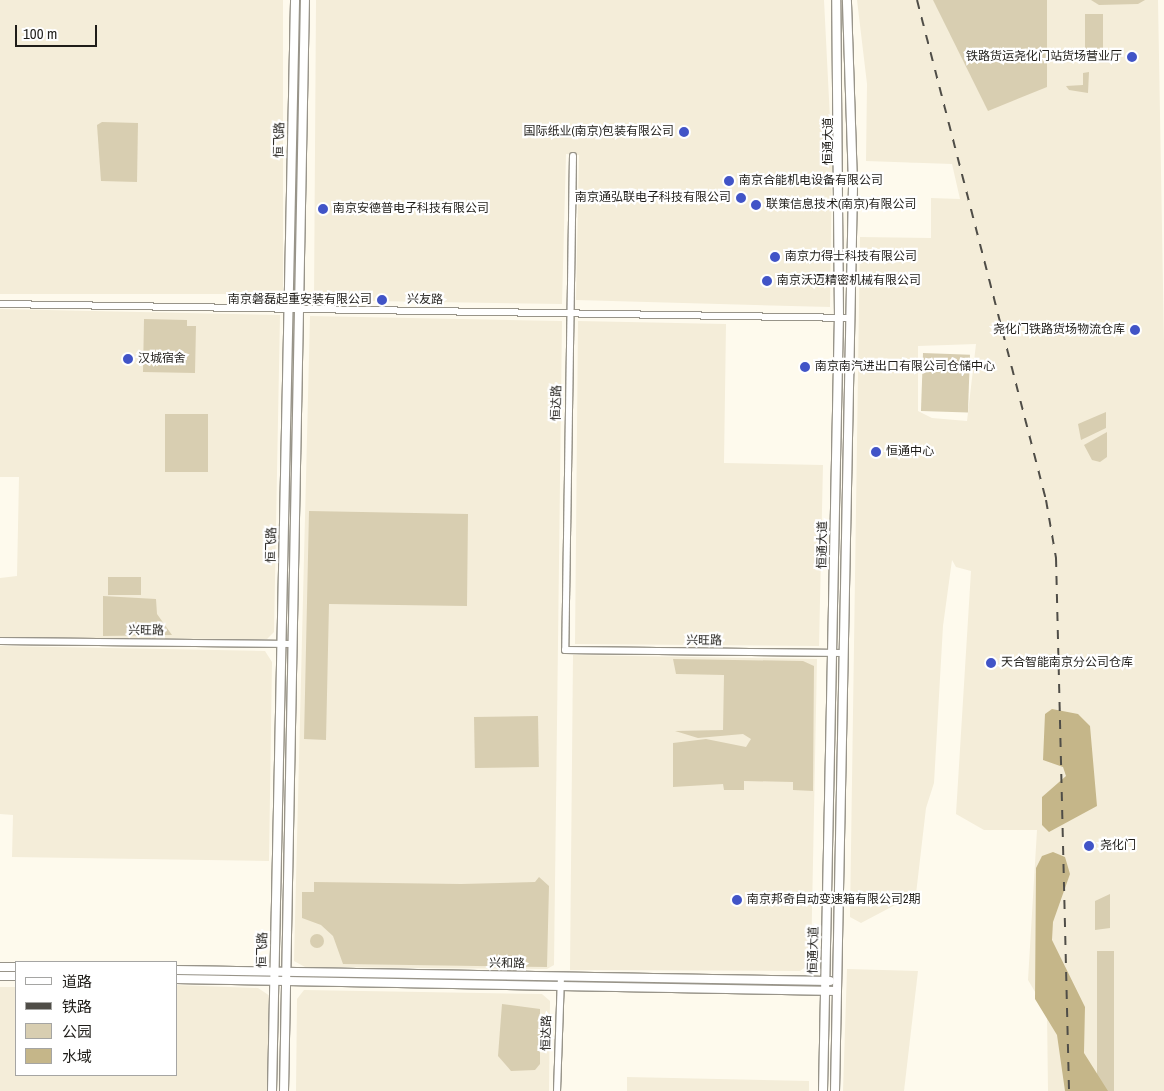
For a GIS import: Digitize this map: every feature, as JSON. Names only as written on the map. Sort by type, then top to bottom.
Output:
[{"type":"main road","name":"恒飞路","points":[[272,1091],[295,0]]},
{"type":"main road","name":"恒飞路","points":[[284,1091],[305,0]]},
{"type":"main road","name":"恒通大道","points":[[823,1091],[840,317],[836,0]]},
{"type":"main road","name":"恒通大道","points":[[835,1091],[853,184],[847,0]]},
{"type":"main road","points":[[0,967],[15,967]]},
{"type":"main road","name":"兴和路","points":[[178,970],[837,981]]},
{"type":"main road","points":[[0,976],[15,976]]},
{"type":"main road","name":"兴和路","points":[[178,979],[837,991]]},
{"type":"street","name":"恒达路","points":[[565,650],[573,156]]},
{"type":"street","name":"兴友路","points":[[0,304],[849,318]]},
{"type":"street","name":"兴旺路","points":[[0,641],[292,644]]},
{"type":"street","name":"兴旺路","points":[[565,650],[843,653]]},
{"type":"street","name":"恒达路","points":[[557,1091],[560,976]]},
{"type":"shaded area","points":[[0,0],[283,0],[283,294],[0,294]]},
{"type":"shaded area","points":[[316,0],[824,0],[832,159],[830,307],[576,300],[579,155],[566,154],[562,304],[314,300]]},
{"type":"shaded area","points":[[857,0],[1158,0],[1164,343],[1164,1091],[1048,1091],[1047,1012],[1028,980],[1037,830],[984,830],[956,814],[971,571],[956,567],[952,560],[943,626],[934,783],[926,808],[916,894],[861,923],[850,917],[860,237],[931,238],[931,198],[960,199],[952,164],[866,161],[867,84]],"holes":[[[976,344],[967,421],[932,418],[918,411],[918,346]]]},
{"type":"shaded area","points":[[0,309],[280,315],[274,632],[267,639],[0,638],[0,578],[17,576],[19,477],[0,477]]},
{"type":"shaded area","points":[[310,316],[562,321],[554,965],[547,969],[305,967],[294,961]]},
{"type":"shaded area","points":[[578,321],[726,324],[724,463],[823,465],[819,646],[575,644]]},
{"type":"shaded area","points":[[0,646],[265,651],[272,662],[269,861],[12,857],[13,815],[0,814]]},
{"type":"shaded area","points":[[573,655],[817,659],[811,963],[800,971],[570,970]]},
{"type":"shaded area","points":[[847,969],[918,971],[904,1091],[843,1091]]},
{"type":"shaded area","points":[[178,985],[258,988],[270,996],[268,1091],[0,1091],[0,987],[15,987],[15,1076],[178,1076]]},
{"type":"shaded area","points":[[304,990],[542,994],[550,1001],[549,1091],[296,1091],[297,999]]},
{"type":"shaded area","points":[[627,1077],[809,1081],[809,1091],[627,1091]]},
{"type":"green space","points":[[933,0],[1047,0],[1047,87],[988,111]]},
{"type":"green space","points":[[1091,0],[1145,0],[1138,4],[1099,5]]},
{"type":"green space","points":[[1085,14],[1103,14],[1103,50],[1085,50]]},
{"type":"green space","points":[[1089,72],[1088,93],[1069,90],[1066,86],[1083,85],[1083,73]]},
{"type":"green space","points":[[102,122],[138,123],[137,182],[101,181],[97,125]]},
{"type":"green space","points":[[144,319],[187,320],[187,326],[196,326],[195,373],[143,372]]},
{"type":"green space","points":[[923,353],[970,355],[968,413],[921,411]]},
{"type":"green space","points":[[1106,412],[1106,428],[1081,440],[1078,424]]},
{"type":"green space","points":[[165,414],[208,414],[208,472],[165,472]]},
{"type":"green space","points":[[1107,432],[1107,457],[1100,462],[1092,460],[1084,445]]},
{"type":"green space","points":[[309,511],[468,514],[467,606],[329,604],[326,740],[304,739]]},
{"type":"green space","points":[[108,577],[141,577],[141,595],[108,595]]},
{"type":"green space","points":[[103,596],[156,599],[157,614],[172,635],[103,636]]},
{"type":"green space","points":[[673,659],[803,661],[814,666],[813,791],[793,790],[793,782],[744,781],[744,790],[724,790],[723,784],[673,787],[673,743],[706,739],[746,747],[751,739],[743,734],[698,738],[675,731],[723,730],[724,675],[676,674]]},
{"type":"green space","points":[[538,716],[539,767],[475,768],[474,717]]},
{"type":"green space","points":[[539,877],[549,886],[547,967],[343,964],[333,936],[321,925],[302,918],[302,892],[314,892],[314,882],[461,884],[535,882]]},
{"type":"green space","points":[[1110,894],[1110,928],[1095,930],[1095,901]]},
{"type":"green space","points":[[317,934],[322,936],[324,941],[322,946],[317,948],[312,946],[310,941],[312,936]]},
{"type":"green space","points":[[1097,951],[1114,951],[1114,1091],[1097,1091]]},
{"type":"green space","points":[[502,1004],[540,1009],[540,1064],[535,1070],[511,1071],[498,1056]]},
{"type":"water","points":[[1052,709],[1078,714],[1090,726],[1097,806],[1049,832],[1042,825],[1042,797],[1066,776],[1063,767],[1043,760],[1045,714]]},
{"type":"water","points":[[1053,852],[1065,857],[1070,874],[1053,922],[1052,940],[1085,1007],[1084,1053],[1108,1091],[1065,1091],[1057,1035],[1035,999],[1036,868],[1042,856]]},
{"type":"railway","points":[[917,0],[1046,500],[1056,558],[1069,1091]]},
{"type":"place","name":"铁路货运尧化门站货场营业厅","points":[[1132,57]]},
{"type":"place","name":"国际纸业(南京)包装有限公司","points":[[684,132]]},
{"type":"place","name":"南京合能机电设备有限公司","points":[[729,181]]},
{"type":"place","name":"南京通弘联电子科技有限公司","points":[[741,198]]},
{"type":"place","name":"联策信息技术(南京)有限公司","points":[[756,205]]},
{"type":"place","name":"南京安德普电子科技有限公司","points":[[323,209]]},
{"type":"place","name":"南京力得士科技有限公司","points":[[775,257]]},
{"type":"place","name":"南京沃迈精密机械有限公司","points":[[767,281]]},
{"type":"place","name":"南京磐磊起重安装有限公司","points":[[382,300]]},
{"type":"place","name":"尧化门铁路货场物流仓库","points":[[1135,330]]},
{"type":"place","name":"汉城宿舍","points":[[128,359]]},
{"type":"place","name":"南京南汽进出口有限公司仓储中心","points":[[805,367]]},
{"type":"place","name":"恒通中心","points":[[876,452]]},
{"type":"place","name":"天合智能南京分公司仓库","points":[[991,663]]},
{"type":"place","name":"尧化门","points":[[1089,846]]},
{"type":"place","name":"南京邦奇自动变速箱有限公司2期","points":[[737,900]]}]
